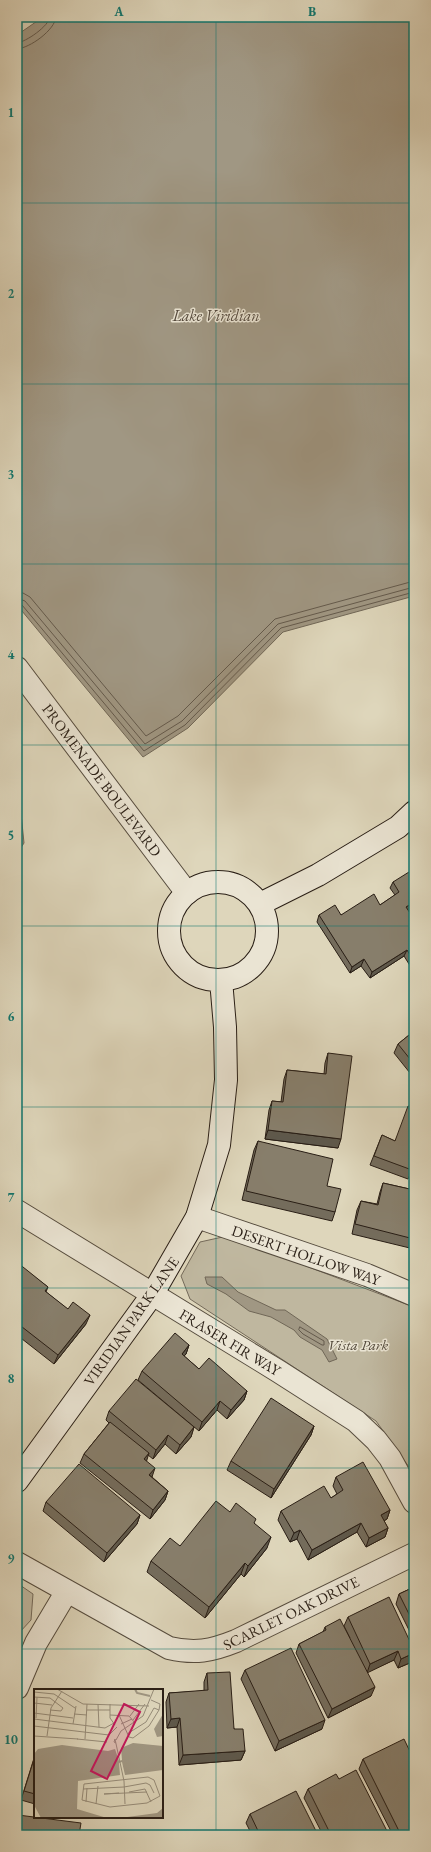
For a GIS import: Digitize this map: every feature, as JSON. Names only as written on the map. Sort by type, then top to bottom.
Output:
[{"type":"street","name":"PROMENADE BOULEVARD","points":[[17,668],[187,892]]},
{"type":"street","points":[[260,904],[318,875],[406,824],[414,812]]},
{"type":"street","points":[[212,882],[226,882],[239,886],[251,894],[260,904],[268,928],[266,941],[262,953],[255,964],[245,972],[233,978],[221,980],[207,979],[194,974],[183,966],[175,955],[170,942],[170,922],[178,903],[187,892],[199,885],[212,882]]},
{"type":"street","name":"VIRIDIAN PARK LANE","points":[[17,1481],[152,1295],[197,1217],[219,1145],[226,1080],[221,980]]},
{"type":"street","name":"FRASER FIR WAY","points":[[17,1211],[278,1371],[356,1421],[376,1440],[390,1458],[414,1502]]},
{"type":"street","name":"DESERT HOLLOW WAY","points":[[197,1217],[367,1275],[414,1295]]},
{"type":"street","name":"SCARLET OAK DRIVE","points":[[17,1563],[169,1648],[186,1652],[200,1652],[218,1649],[236,1641],[414,1554]]},
{"type":"street","points":[[17,1688],[36,1643],[67,1591]]},
{"type":"green space","name":"Vista Park","points":[[227,1236],[414,1307],[414,1474],[376,1421],[190,1299],[181,1276],[200,1242]]},
{"type":"green space","points":[[17,1583],[33,1594],[31,1620],[17,1637]]},
{"type":"water","name":"Lake Viridian","points":[[43,17],[414,17],[414,596],[283,632],[188,728],[143,757],[17,605],[17,35]]},
{"type":"water","points":[[17,774],[24,843],[17,854]]},
{"type":"water","points":[[205,1277],[222,1277],[238,1292],[276,1310],[285,1310],[327,1339],[337,1359],[329,1362],[322,1350],[300,1337],[294,1330],[271,1317],[249,1311],[226,1294],[207,1284]]},
{"type":"building","points":[[409,872],[414,879],[414,902],[406,907],[414,919],[414,961],[407,950],[372,972],[364,959],[352,967],[319,915],[335,905],[341,915],[374,894],[380,905],[399,892],[393,882]]},
{"type":"building","points":[[414,1031],[414,1064],[398,1044]]},
{"type":"building","points":[[328,1053],[352,1056],[341,1139],[268,1130],[272,1101],[283,1102],[287,1070],[326,1074]]},
{"type":"building","points":[[408,1106],[414,1108],[414,1164],[412,1170],[374,1156],[382,1135],[395,1141]]},
{"type":"building","points":[[258,1141],[333,1159],[327,1186],[341,1189],[335,1212],[246,1191]]},
{"type":"building","points":[[383,1183],[414,1190],[414,1239],[355,1224],[361,1201],[378,1205]]},
{"type":"building","points":[[18,1263],[48,1287],[45,1291],[68,1309],[73,1302],[90,1315],[58,1355],[17,1323]]},
{"type":"building","points":[[175,1333],[189,1345],[182,1354],[199,1369],[209,1358],[247,1391],[231,1410],[220,1401],[202,1422],[142,1371]]},
{"type":"building","points":[[136,1379],[194,1427],[180,1445],[168,1435],[156,1450],[109,1411]]},
{"type":"building","points":[[271,1398],[314,1426],[274,1489],[231,1461]]},
{"type":"building","points":[[110,1422],[149,1453],[144,1459],[155,1468],[149,1475],[168,1491],[153,1510],[84,1454]]},
{"type":"building","points":[[363,1462],[390,1510],[381,1515],[388,1528],[369,1538],[361,1523],[312,1550],[300,1530],[294,1533],[281,1511],[324,1486],[331,1498],[343,1490],[336,1477]]},
{"type":"building","points":[[79,1464],[140,1515],[107,1553],[46,1502]]},
{"type":"building","points":[[216,1501],[230,1512],[236,1503],[256,1519],[254,1523],[271,1537],[248,1566],[245,1563],[209,1607],[151,1561],[170,1538],[180,1546]]},
{"type":"building","points":[[414,1587],[414,1624],[399,1594]]},
{"type":"building","points":[[389,1597],[414,1650],[414,1653],[401,1659],[398,1651],[370,1664],[348,1617]]},
{"type":"building","points":[[340,1619],[375,1687],[332,1709],[299,1644],[326,1630],[325,1627]]},
{"type":"building","points":[[291,1648],[325,1720],[279,1741],[245,1670]]},
{"type":"building","points":[[230,1672],[234,1729],[243,1729],[245,1751],[183,1755],[180,1718],[171,1719],[169,1693],[208,1690],[207,1673]]},
{"type":"building","points":[[404,1739],[414,1760],[414,1831],[401,1835],[363,1759]]},
{"type":"building","points":[[34,1759],[34,1794],[24,1791]]},
{"type":"building","points":[[356,1770],[388,1833],[385,1835],[331,1835],[308,1789],[336,1774],[339,1779]]},
{"type":"building","points":[[296,1791],[318,1835],[260,1835],[250,1814]]},
{"type":"building","points":[[18,1815],[81,1823],[79,1835],[17,1835]]},
{"type":"building","points":[[243,1831],[245,1835],[236,1835]]}]
